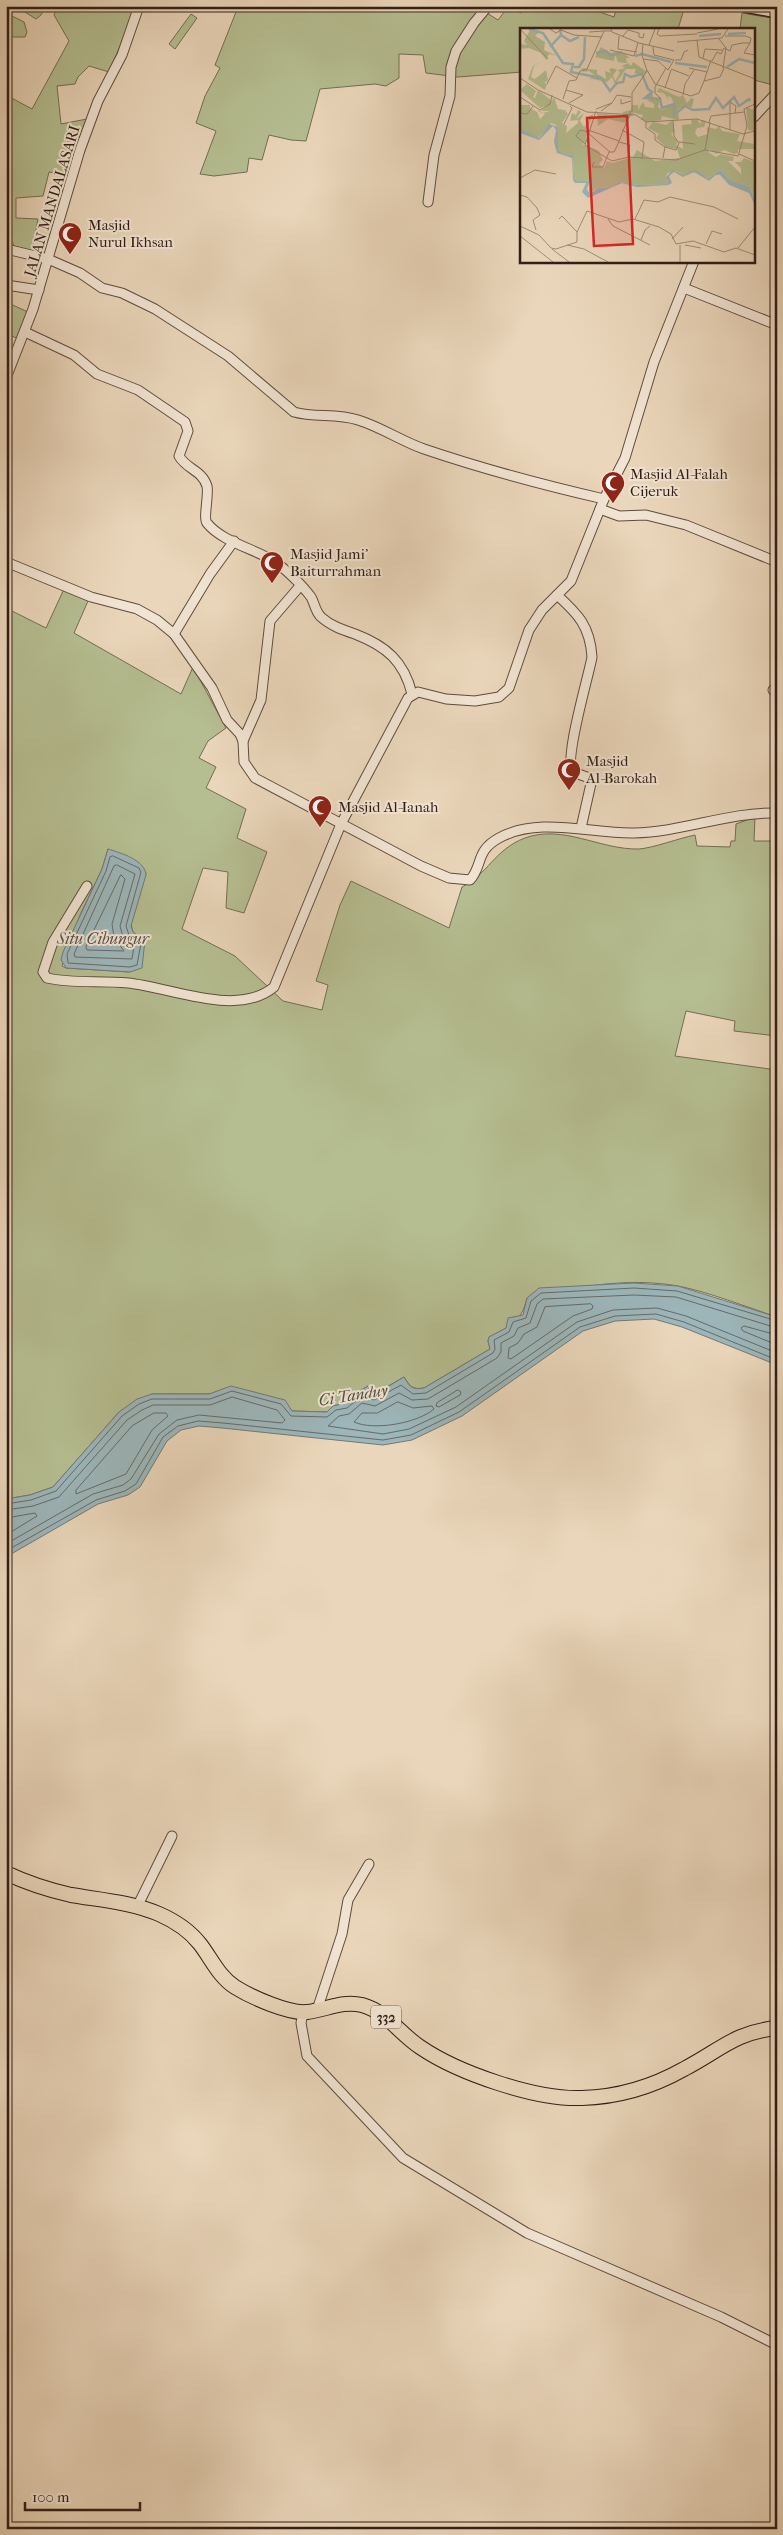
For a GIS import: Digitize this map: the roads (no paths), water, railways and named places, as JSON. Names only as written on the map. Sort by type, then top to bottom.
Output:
[{"type":"main road","points":[[6,1874],[30,1884],[69,1894],[138,1905],[176,1922],[190,1933],[225,1979],[234,1986],[257,1998],[310,2012]]},
{"type":"main road","name":"332","points":[[310,2012],[338,2004],[360,2004],[382,2014],[417,2045],[450,2063],[508,2086],[569,2099],[630,2092],[647,2087],[685,2069],[740,2036],[753,2031],[777,2028]]},
{"type":"street","name":"JALAN MANDALASARI","points":[[6,378],[25,332],[39,290],[80,150],[98,101],[122,55],[139,6]]},
{"type":"street","points":[[428,202],[434,155],[450,96],[452,67],[456,51],[474,23],[488,6]]},
{"type":"street","points":[[746,6],[777,12]]},
{"type":"street","points":[[756,115],[777,92]]},
{"type":"street","points":[[6,250],[48,259],[80,273],[102,288],[122,293],[177,322],[228,356],[294,412],[304,415],[345,416],[383,429],[421,448],[602,504],[619,516],[651,515],[686,525],[777,562]]},
{"type":"street","points":[[87,886],[53,942],[43,968],[45,976],[131,983],[212,1000],[248,998],[264,994],[274,987],[341,824],[404,702],[412,694],[421,692],[446,699],[466,701],[494,699],[504,694],[509,688],[529,630],[542,610],[571,581],[602,504],[625,458],[654,362],[694,262]]},
{"type":"street","points":[[6,285],[39,290]]},
{"type":"street","points":[[684,288],[777,325]]},
{"type":"street","points":[[25,332],[74,355],[97,374],[138,390],[185,422],[188,431],[179,456],[199,472],[204,479],[208,500],[205,520],[234,541],[272,560],[310,595],[319,615],[325,621],[368,639],[399,663],[407,674],[412,694]]},
{"type":"street","points":[[174,634],[210,574],[234,541]]},
{"type":"street","points":[[6,562],[91,597],[137,608],[157,620],[174,634],[208,682],[227,720],[236,728],[243,741],[244,762],[255,778],[422,866],[449,878],[464,882],[472,879],[479,858],[489,845],[504,836],[525,830],[580,828],[632,834],[658,832],[729,816],[777,813]]},
{"type":"street","points":[[243,741],[261,700],[270,621],[300,586]]},
{"type":"street","points":[[557,595],[582,619],[592,648],[592,657],[574,734],[570,766],[573,772],[592,779],[580,828]]},
{"type":"street","points":[[138,1905],[172,1836]]},
{"type":"street","points":[[369,1864],[348,1900],[342,1934],[310,2012],[300,2023],[307,2056],[403,2158],[527,2233],[721,2317],[777,2345]]},
{"type":"water","name":"Situ Cibungur","points":[[108,849],[132,858],[145,870],[146,875],[131,926],[133,932],[145,940],[142,968],[130,972],[66,968],[61,960],[63,952],[102,869]]},
{"type":"water","points":[[634,1283],[678,1286],[777,1317],[777,1365],[682,1327],[654,1319],[615,1321],[583,1331],[462,1416],[412,1440],[383,1445],[199,1426],[181,1430],[167,1441],[140,1487],[128,1495],[98,1504],[6,1557],[6,1499],[30,1495],[53,1487],[119,1412],[137,1399],[152,1394],[209,1394],[231,1386],[285,1400],[292,1411],[327,1412],[333,1406],[347,1401],[368,1386],[372,1396],[404,1377],[412,1387],[417,1389],[424,1388],[490,1349],[489,1337],[506,1328],[508,1318],[523,1315],[527,1298],[539,1288]]},
{"type":"place","name":"Masjid Nurul Ikhsan","points":[[70,255]]},
{"type":"place","name":"Masjid Al-Falah Cijeruk","points":[[613,504]]},
{"type":"place","name":"Masjid Jami' Baiturrahman","points":[[272,584]]},
{"type":"place","name":"Masjid Al-Barokah","points":[[569,791]]},
{"type":"place","name":"Masjid Al-Ianah","points":[[320,828]]},
{"type":"water label","name":"Ci Tanduy","points":[[353,1395]]}]
